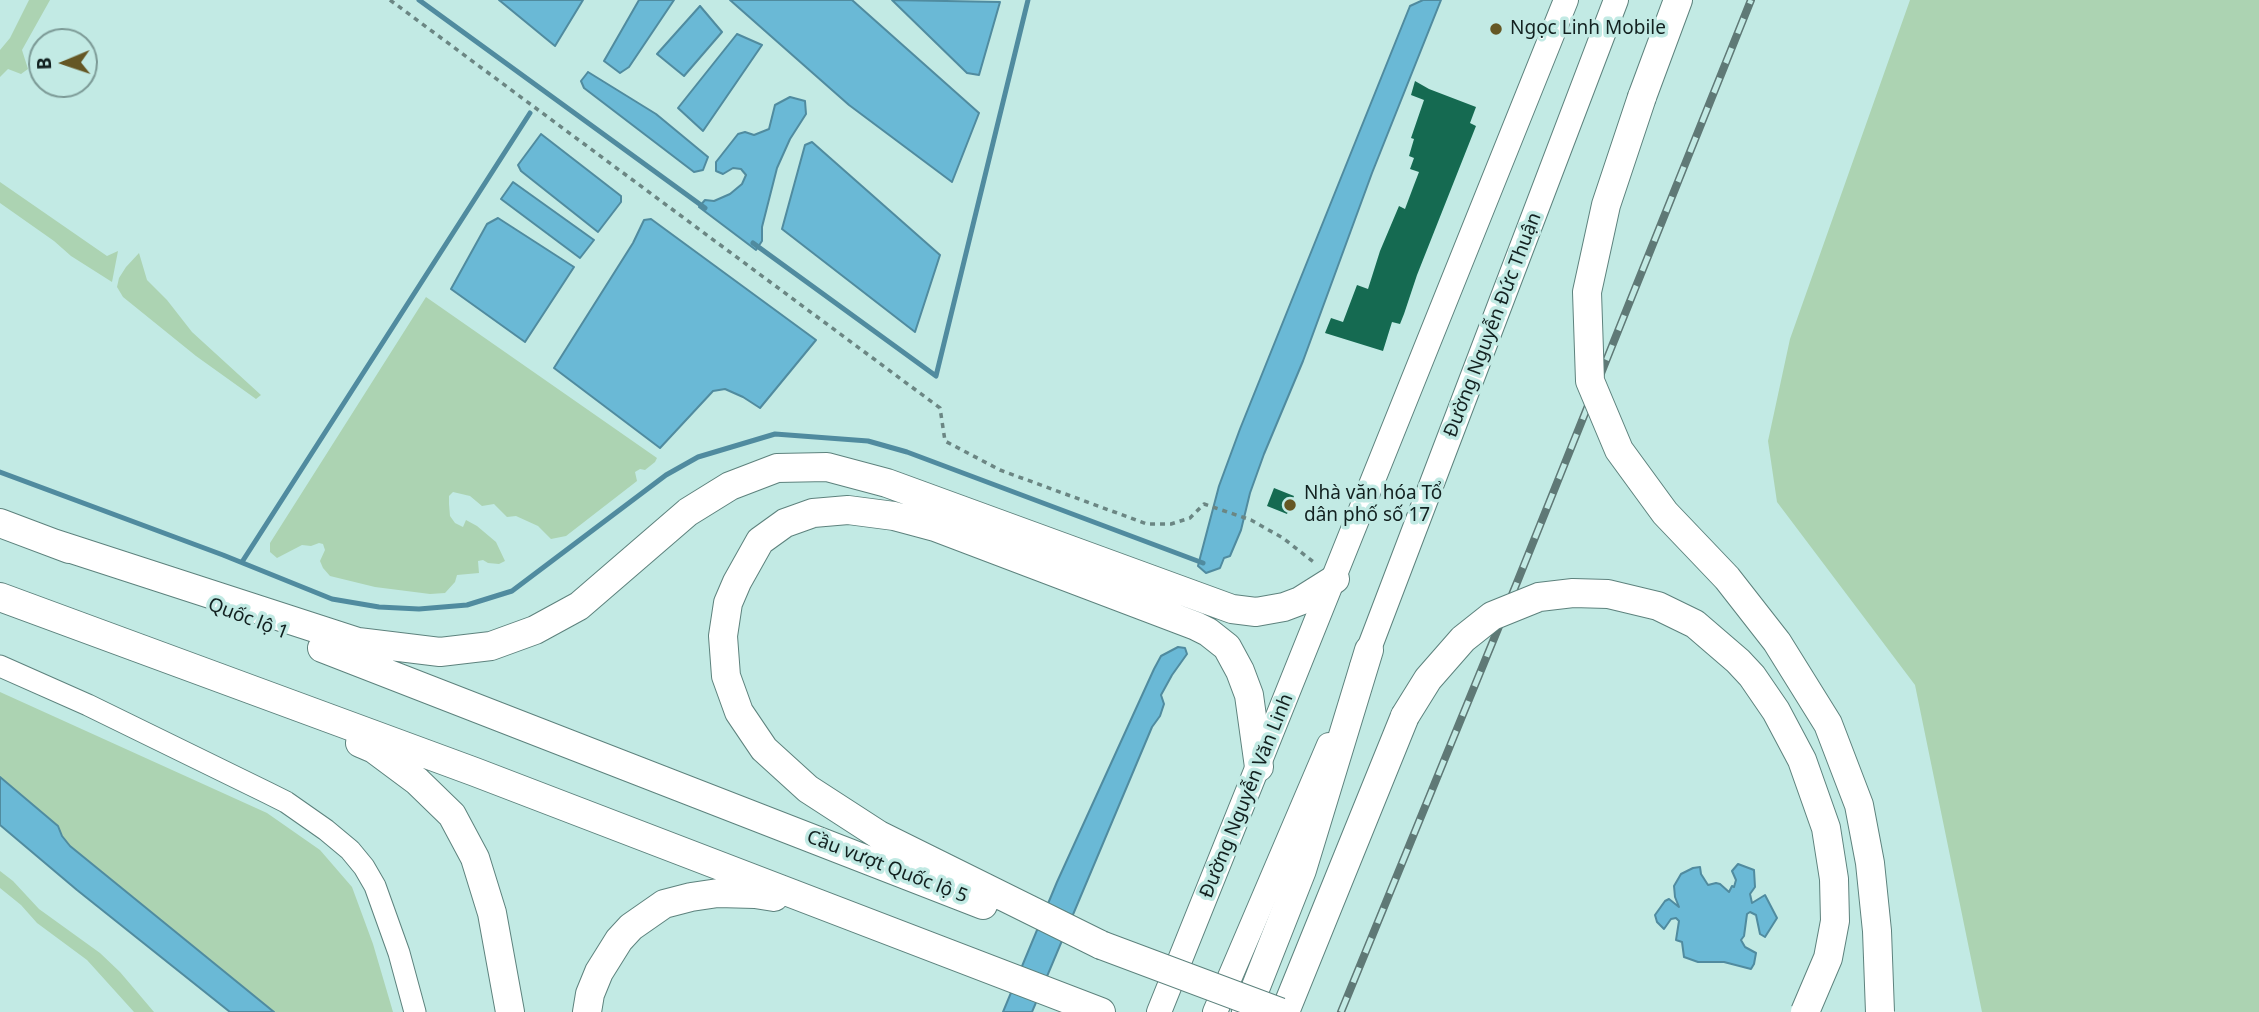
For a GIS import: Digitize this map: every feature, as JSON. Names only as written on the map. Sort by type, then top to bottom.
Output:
[{"type":"highway","points":[[53,543],[358,642],[440,652],[491,646],[535,630],[579,606],[688,512],[730,486],[777,468],[827,467],[887,483],[1232,609],[1256,612],[1284,607],[1309,596],[1335,579],[1566,0]]},
{"type":"highway","name":"Đường Nguyễn Đức Thuận","points":[[1369,650],[1616,0]]},
{"type":"highway","points":[[1678,0],[1606,205],[1587,292],[1590,381],[1619,450],[1665,513],[1727,578],[1777,642],[1828,724],[1859,805],[1870,863],[1877,931],[1880,1012]]},
{"type":"highway","points":[[1101,945],[879,835],[808,789],[764,749],[739,712],[726,676],[723,636],[728,603],[760,541],[785,523],[813,513],[848,510],[894,516],[935,527],[1196,626],[1220,640],[1233,654],[1249,695],[1259,767]]},
{"type":"highway","name":"Quốc lộ 1","points":[[0,523],[496,716]]},
{"type":"highway","name":"Đường Nguyễn Văn Linh","points":[[1159,1012],[1335,579]]},
{"type":"highway","points":[[1282,1012],[1405,716],[1428,679],[1463,639],[1492,615],[1539,597],[1573,593],[1608,594],[1658,606],[1695,624],[1752,676],[1776,711],[1802,760],[1826,828],[1834,879],[1835,921],[1828,958],[1805,1012]]},
{"type":"highway","points":[[0,597],[475,772],[1101,1012]]},
{"type":"highway","points":[[33,609],[374,749],[417,781],[452,815],[475,858],[492,913],[510,1012]]},
{"type":"highway","points":[[1215,1012],[1369,650]]},
{"type":"highway","points":[[1246,1012],[1302,870],[1369,650]]},
{"type":"highway","name":"Cầu vượt Quốc lộ 5","points":[[496,716],[983,905],[1282,1012]]},
{"type":"highway","points":[[589,1003],[599,972],[619,940],[631,927],[664,904],[718,893],[755,894],[792,901],[963,959]]},
{"type":"main road","points":[[0,666],[88,705],[286,802],[334,836],[357,858],[375,886],[399,953],[415,1012]]},
{"type":"path","points":[[390,0],[940,408],[945,441],[1000,470],[1147,524],[1171,524],[1190,518],[1205,504],[1246,519],[1283,538],[1335,579]]},
{"type":"green space","points":[[29,0],[50,0],[34,28],[28,28],[28,39],[22,50],[28,69],[21,74],[8,69],[0,77],[0,50],[10,38]]},
{"type":"green space","points":[[1910,0],[2259,0],[2259,1012],[1982,1012],[1915,685],[1777,502],[1768,441],[1790,339]]},
{"type":"green space","points":[[0,182],[107,256],[118,251],[112,282],[71,256],[0,203]]},
{"type":"green space","points":[[139,253],[147,280],[192,332],[261,395],[256,399],[196,356],[123,297],[117,287],[119,278]]},
{"type":"green space","points":[[426,297],[657,458],[655,462],[645,470],[635,472],[637,481],[566,536],[551,539],[538,526],[516,516],[507,517],[494,504],[482,506],[470,496],[453,492],[449,496],[449,504],[450,516],[455,523],[463,527],[466,520],[477,526],[496,542],[505,561],[499,564],[478,561],[479,573],[457,575],[455,582],[445,593],[430,594],[375,587],[330,576],[320,561],[325,550],[323,544],[319,543],[302,545],[277,558],[270,552],[270,543]]},
{"type":"green space","points":[[0,692],[267,813],[320,850],[352,887],[373,944],[393,1012],[274,1012],[70,846],[57,826],[0,777]]},
{"type":"green space","points":[[0,871],[39,909],[100,953],[154,1012],[134,1012],[87,960],[37,923],[0,888]]},
{"type":"water","points":[[499,0],[583,0],[555,46]]},
{"type":"water","points":[[639,0],[674,0],[629,67],[620,73],[604,61]]},
{"type":"water","points":[[730,0],[852,0],[979,113],[952,182],[849,105]]},
{"type":"water","points":[[892,0],[1000,2],[979,75],[967,73]]},
{"type":"water","points":[[1423,0],[1441,0],[1372,173],[1303,361],[1264,454],[1250,493],[1241,530],[1230,556],[1224,558],[1220,568],[1206,573],[1198,566],[1219,486],[1240,429],[1410,6]]},
{"type":"water","points":[[700,6],[722,32],[684,76],[657,54]]},
{"type":"water","points":[[737,34],[762,45],[703,131],[678,108]]},
{"type":"water","points":[[588,72],[656,114],[708,157],[703,170],[694,172],[584,88],[581,81]]},
{"type":"water","points":[[790,97],[805,101],[806,114],[790,139],[777,168],[762,227],[762,241],[756,250],[699,207],[705,200],[714,201],[730,194],[742,184],[746,175],[741,169],[733,168],[723,174],[716,171],[716,162],[738,134],[745,132],[754,135],[769,129],[775,105]]},
{"type":"water","points":[[541,134],[621,196],[621,202],[598,232],[521,171],[518,165]]},
{"type":"water","points":[[812,142],[940,255],[915,332],[782,229],[805,145]]},
{"type":"water","points":[[513,182],[594,240],[580,258],[501,199]]},
{"type":"water","points":[[498,218],[574,267],[525,342],[451,289],[487,224]]},
{"type":"water","points":[[651,219],[816,340],[760,408],[725,389],[713,391],[660,448],[554,368],[633,243],[644,220]]},
{"type":"water","points":[[1178,647],[1185,648],[1187,654],[1161,695],[1164,704],[1160,716],[1152,727],[1032,1012],[1003,1012],[1057,882],[1154,669],[1161,656]]},
{"type":"water","points":[[0,777],[58,826],[70,846],[274,1012],[230,1012],[0,825]]},
{"type":"water","points":[[1738,864],[1754,870],[1755,887],[1750,894],[1752,903],[1765,895],[1777,918],[1765,937],[1760,934],[1756,915],[1750,912],[1747,914],[1741,940],[1745,947],[1756,953],[1754,964],[1751,969],[1724,962],[1698,962],[1684,957],[1682,942],[1676,940],[1679,921],[1676,918],[1671,919],[1664,929],[1657,922],[1655,915],[1669,899],[1679,907],[1674,886],[1681,874],[1700,867],[1708,885],[1720,884],[1729,892],[1736,880],[1732,871]]},
{"type":"building","points":[[1415,81],[1476,107],[1470,123],[1476,126],[1400,324],[1392,322],[1383,351],[1325,333],[1331,318],[1343,322],[1357,285],[1368,289],[1399,206],[1405,209],[1419,172],[1410,169],[1414,158],[1409,156],[1414,139],[1411,138],[1424,100],[1411,95]]},
{"type":"building","points":[[1274,488],[1294,496],[1287,514],[1267,506]]},
{"type":"waterway","points":[[419,0],[705,208]]},
{"type":"waterway","points":[[753,243],[936,376],[1028,0]]},
{"type":"waterway","points":[[242,562],[530,113]]},
{"type":"waterway","points":[[0,472],[223,555],[332,599],[379,607],[419,609],[467,605],[512,591],[666,475],[698,457],[775,434],[868,441],[907,452],[1203,563]]},
{"type":"railway","points":[[1341,1012],[1751,0]]},
{"type":"place","name":"Ngọc Linh Mobile","points":[[1496,29]]},
{"type":"place","name":"Nhà văn hóa Tổ dân phố số 17","points":[[1290,505]]}]
